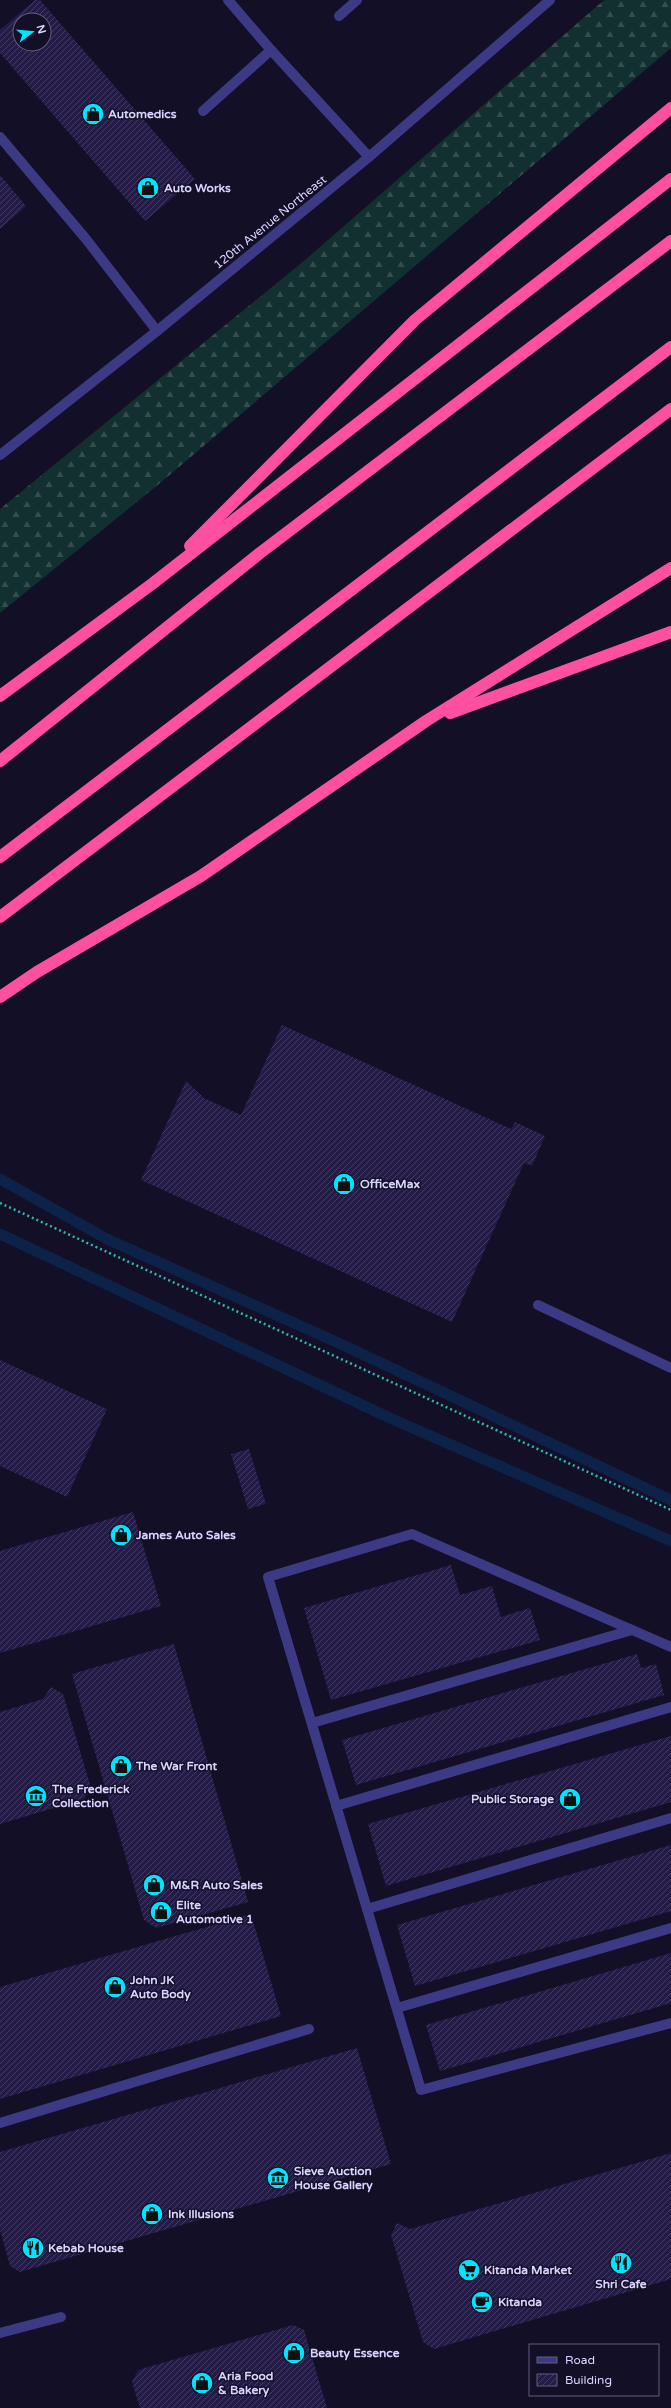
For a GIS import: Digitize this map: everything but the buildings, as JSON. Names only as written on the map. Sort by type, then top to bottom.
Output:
[{"type":"highway","points":[[152,584],[415,320],[671,108]]},
{"type":"highway","points":[[0,696],[152,584],[671,179]]},
{"type":"highway","points":[[0,761],[260,553],[671,241]]},
{"type":"highway","points":[[0,858],[671,347]]},
{"type":"highway","points":[[0,917],[671,410]]},
{"type":"highway","points":[[0,997],[37,972],[201,876],[426,721],[671,568]]},
{"type":"highway","points":[[426,721],[671,632]]},
{"type":"street","points":[[228,0],[271,50],[369,157]]},
{"type":"street","points":[[339,16],[357,0]]},
{"type":"street","name":"120th Avenue Northeast","points":[[0,455],[157,331],[369,157],[550,0]]},
{"type":"street","points":[[203,111],[271,50]]},
{"type":"street","points":[[0,137],[86,239],[157,331]]},
{"type":"street","points":[[538,1305],[671,1368]]},
{"type":"street","points":[[671,1647],[412,1534],[268,1577],[421,2090],[671,2023]]},
{"type":"street","points":[[312,1723],[632,1630]]},
{"type":"street","points":[[336,1806],[671,1707]]},
{"type":"street","points":[[367,1909],[671,1818]]},
{"type":"street","points":[[397,2008],[671,1928]]},
{"type":"street","points":[[0,2123],[309,2029]]},
{"type":"street","points":[[0,2333],[61,2317]]},
{"type":"path","points":[[0,1203],[671,1510]]},
{"type":"green space","points":[[604,0],[671,0],[671,48],[159,484],[0,613],[0,509],[305,260]]},
{"type":"waterway","points":[[0,1179],[107,1239],[343,1345],[671,1500]]},
{"type":"waterway","points":[[0,1234],[392,1419],[671,1541]]},
{"type":"place","name":"Automedics","points":[[93,114]]},
{"type":"place","name":"Auto Works","points":[[148,188]]},
{"type":"place","name":"OfficeMax","points":[[344,1184]]},
{"type":"place","name":"James Auto Sales","points":[[121,1535]]},
{"type":"place","name":"The War Front","points":[[121,1766]]},
{"type":"place","name":"The Frederick Collection","points":[[36,1796]]},
{"type":"place","name":"Public Storage","points":[[570,1799]]},
{"type":"place","name":"M&R Auto Sales","points":[[154,1885]]},
{"type":"place","name":"Elite Automotive 1","points":[[161,1912]]},
{"type":"place","name":"John JK Auto Body","points":[[115,1987]]},
{"type":"place","name":"Sieve Auction House Gallery","points":[[278,2178]]},
{"type":"place","name":"Ink Illusions","points":[[152,2214]]},
{"type":"place","name":"Kebab House","points":[[33,2248]]},
{"type":"place","name":"Shri Cafe","points":[[621,2263]]},
{"type":"place","name":"Kitanda Market","points":[[469,2270]]},
{"type":"place","name":"Kitanda","points":[[482,2302]]},
{"type":"place","name":"Beauty Essence","points":[[294,2353]]},
{"type":"place","name":"Aria Food & Bakery","points":[[202,2383]]}]
